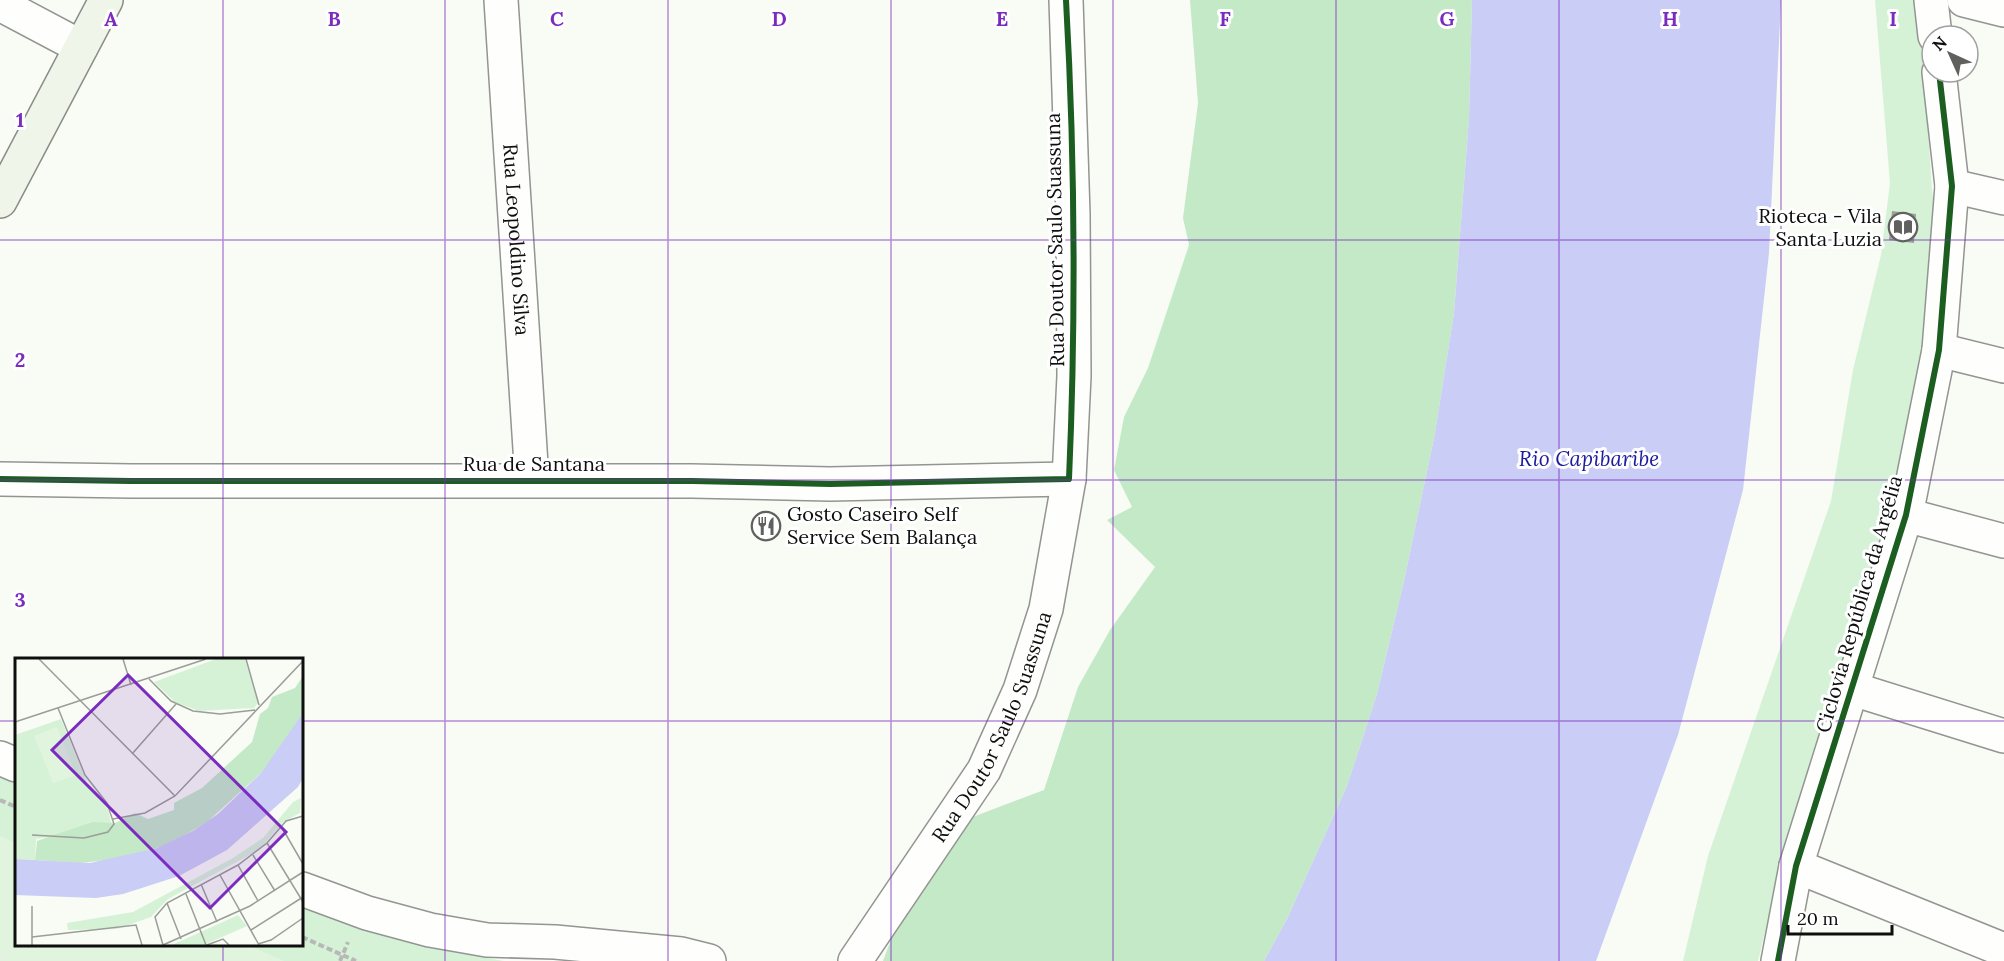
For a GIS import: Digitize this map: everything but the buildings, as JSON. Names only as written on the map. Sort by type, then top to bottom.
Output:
[{"type":"street","points":[[0,201],[106,0]]},
{"type":"street","name":"Rua Leopoldino Silva","points":[[501,0],[532,480]]},
{"type":"street","name":"Rua Doutor Saulo Suassuna","points":[[855,961],[984,770],[1015,700],[1046,609],[1069,479],[1074,376],[1073,214],[1066,0]]},
{"type":"street","points":[[1931,0],[1934,24]]},
{"type":"street","points":[[1964,0],[2004,10]]},
{"type":"street","points":[[0,4],[81,46]]},
{"type":"street","name":"Ciclovia República da Argélia","points":[[1778,961],[1796,866],[1906,515],[1938,350],[1952,186],[1940,84]]},
{"type":"street","points":[[1952,186],[2004,198]]},
{"type":"street","points":[[1938,350],[2004,366]]},
{"type":"street","name":"Rua de Santana","points":[[0,478],[132,482],[532,480],[830,484],[1069,479]]},
{"type":"street","points":[[1906,515],[2004,541]]},
{"type":"street","points":[[1853,689],[2004,736]]},
{"type":"street","points":[[0,758],[15,765]]},
{"type":"street","points":[[1796,866],[2004,950]]},
{"type":"street","points":[[303,889],[367,914],[430,930],[487,940],[555,942],[681,954],[709,961]]},
{"type":"path","points":[[0,800],[15,807]]},
{"type":"path","points":[[303,937],[357,961]]},
{"type":"green space","points":[[1190,0],[1472,0],[1469,118],[1454,313],[1435,433],[1404,581],[1377,694],[1347,786],[1287,919],[1264,961],[883,961],[909,891],[920,837],[1044,790],[1078,687],[1110,630],[1155,567],[1107,520],[1132,507],[1114,470],[1124,417],[1148,368],[1189,245],[1183,218],[1198,103]]},
{"type":"green space","points":[[1875,0],[1919,0],[1920,84],[1925,84],[1932,189],[1942,279],[1926,380],[1847,653],[1781,867],[1758,961],[1683,961],[1708,856],[1831,501],[1853,370],[1881,255],[1890,183]]},
{"type":"green space","points":[[0,774],[15,781],[15,946],[303,946],[303,899],[425,947],[504,961],[0,961]]},
{"type":"green space","points":[[0,836],[15,843],[15,946],[249,946],[284,961],[0,961]]},
{"type":"water","name":"Rio Capibaribe","points":[[1472,0],[1781,0],[1769,253],[1743,490],[1678,735],[1596,961],[1264,961],[1287,919],[1347,786],[1377,694],[1404,581],[1435,433],[1454,313],[1469,118]]},
{"type":"cycle path","points":[[0,479],[692,481],[830,484],[1069,479],[1074,239],[1066,0]]},
{"type":"cycle path","points":[[1778,961],[1796,866],[1906,515],[1939,350],[1952,186],[1940,84]]},
{"type":"place","name":"Rioteca - Vila Santa Luzia","points":[[1903,227]]},
{"type":"place","name":"Gosto Caseiro Self Service Sem Balança","points":[[766,526]]}]
